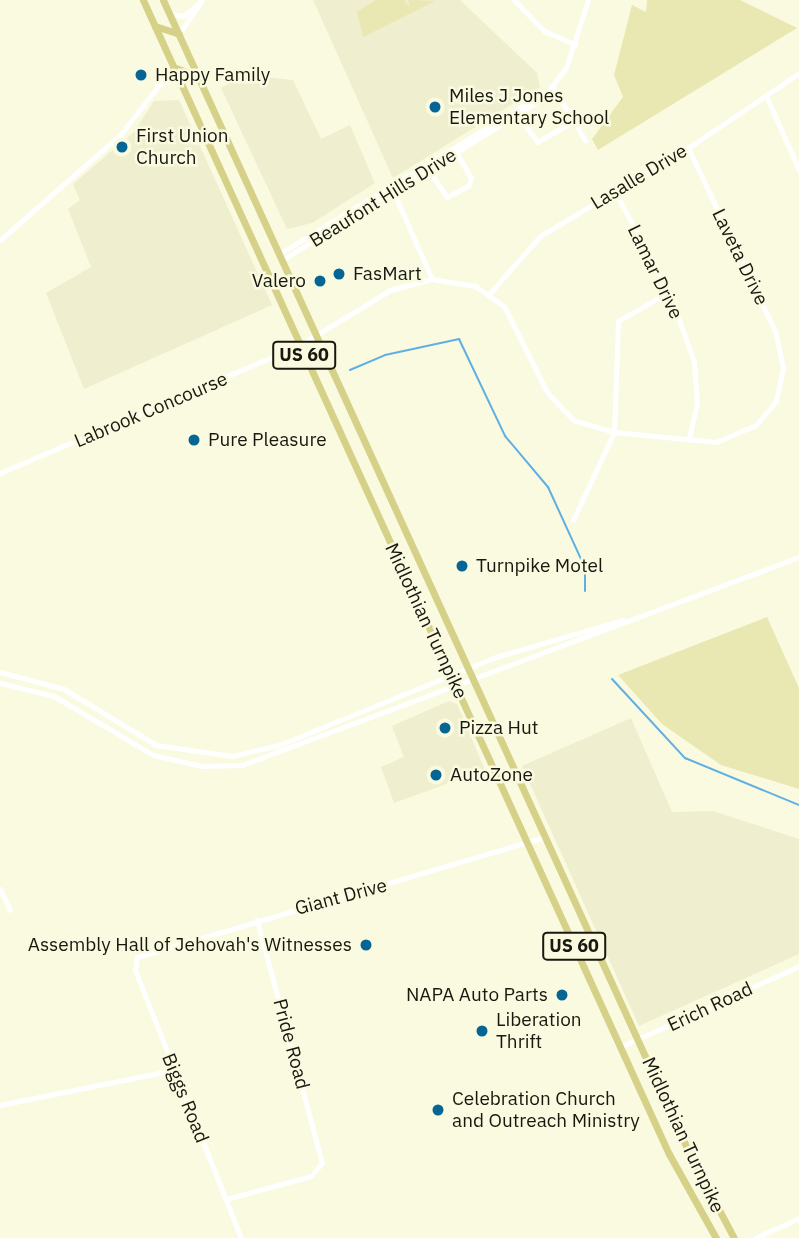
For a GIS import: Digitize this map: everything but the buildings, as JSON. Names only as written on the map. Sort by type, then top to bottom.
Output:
[{"type":"main road","name":"Midlothian Turnpike","points":[[143,0],[620,1047],[716,1238]]},
{"type":"main road","name":"Midlothian Turnpike","points":[[163,0],[638,1040],[734,1238]]},
{"type":"main road","points":[[155,26],[179,34]]},
{"type":"main road","points":[[173,67],[198,76]]},
{"type":"street","points":[[514,0],[544,31],[575,44]]},
{"type":"street","points":[[585,140],[553,88],[575,44],[589,0]]},
{"type":"street","points":[[170,14],[184,16],[201,1]]},
{"type":"street","points":[[179,34],[201,1]]},
{"type":"street","points":[[0,240],[121,134],[154,87],[173,67]]},
{"type":"street","name":"Lasalle Drive","points":[[490,293],[540,236],[688,148],[799,73]]},
{"type":"street","points":[[154,87],[178,78]]},
{"type":"street","name":"Beaufont Hills Drive","points":[[281,257],[553,88]]},
{"type":"street","points":[[766,96],[799,170]]},
{"type":"street","points":[[515,111],[537,142],[574,121]]},
{"type":"street","name":"Laveta Drive","points":[[688,148],[775,331],[783,368],[776,401],[756,425],[716,442],[689,437]]},
{"type":"street","points":[[427,167],[444,195],[454,196],[471,182],[455,149]]},
{"type":"street","points":[[392,188],[432,279],[490,293],[509,313],[547,392],[573,420],[614,432],[689,437]]},
{"type":"street","name":"Lamar Drive","points":[[614,192],[669,292],[694,362],[697,403],[689,437]]},
{"type":"street","name":"Labrook Concourse","points":[[0,473],[300,345],[383,293],[432,279]]},
{"type":"street","points":[[573,520],[614,432],[618,321],[669,292]]},
{"type":"street","points":[[0,682],[54,696],[129,744],[182,763],[242,765],[301,746],[455,683],[799,558]]},
{"type":"street","points":[[0,672],[55,685],[129,733],[184,753],[242,755],[298,737],[468,667],[629,619]]},
{"type":"street","points":[[298,737],[301,746]]},
{"type":"street","name":"Giant Drive","points":[[137,957],[545,837]]},
{"type":"street","points":[[0,889],[10,910]]},
{"type":"street","name":"Pride Road","points":[[226,1199],[320,1168],[322,1156],[257,920]]},
{"type":"street","name":"Biggs Road","points":[[137,957],[135,970],[241,1238]]},
{"type":"street","name":"Erich Road","points":[[620,1047],[799,966]]},
{"type":"street","points":[[0,1105],[174,1070]]},
{"type":"street","points":[[755,1238],[799,1217]]},
{"type":"shaded area","name":"Miles J Jones Elementary School","points":[[313,0],[460,0],[537,73],[540,87],[393,178]]},
{"type":"shaded area","points":[[376,0],[404,0],[410,8],[408,0],[435,1],[363,37],[357,12]]},
{"type":"shaded area","points":[[647,0],[740,0],[797,28],[598,150],[592,139],[623,97],[614,75],[632,5],[646,12]]},
{"type":"shaded area","points":[[245,75],[293,80],[321,139],[350,125],[375,183],[312,223],[287,229],[221,88]]},
{"type":"shaded area","points":[[179,100],[272,305],[84,389],[46,293],[91,267],[68,209],[80,200],[73,184],[134,132],[154,101]]},
{"type":"shaded area","points":[[767,617],[799,688],[799,789],[721,765],[662,724],[618,675]]},
{"type":"shaded area","points":[[449,701],[457,704],[485,770],[394,803],[381,767],[404,757],[392,726]]},
{"type":"shaded area","points":[[631,718],[672,812],[713,811],[799,839],[799,954],[639,1026],[522,766]]},
{"type":"waterway","points":[[350,370],[385,355],[459,339],[505,436],[548,487],[585,568],[585,591]]},
{"type":"waterway","points":[[612,679],[685,758],[799,805]]},
{"type":"place","name":"Happy Family","points":[[141,75]]},
{"type":"place","name":"Miles J Jones Elementary School","points":[[435,107]]},
{"type":"place","name":"First Union Church","points":[[122,147]]},
{"type":"place","name":"FasMart","points":[[339,274]]},
{"type":"place","name":"Valero","points":[[320,281]]},
{"type":"place","name":"Pure Pleasure","points":[[194,440]]},
{"type":"place","name":"Turnpike Motel","points":[[462,566]]},
{"type":"place","name":"Pizza Hut","points":[[445,728]]},
{"type":"place","name":"AutoZone","points":[[436,775]]},
{"type":"place","name":"Assembly Hall of Jehovah's Witnesses","points":[[366,945]]},
{"type":"place","name":"NAPA Auto Parts","points":[[562,995]]},
{"type":"place","name":"Liberation Thrift","points":[[482,1031]]},
{"type":"place","name":"Celebration Church and Outreach Ministry","points":[[438,1110]]}]
